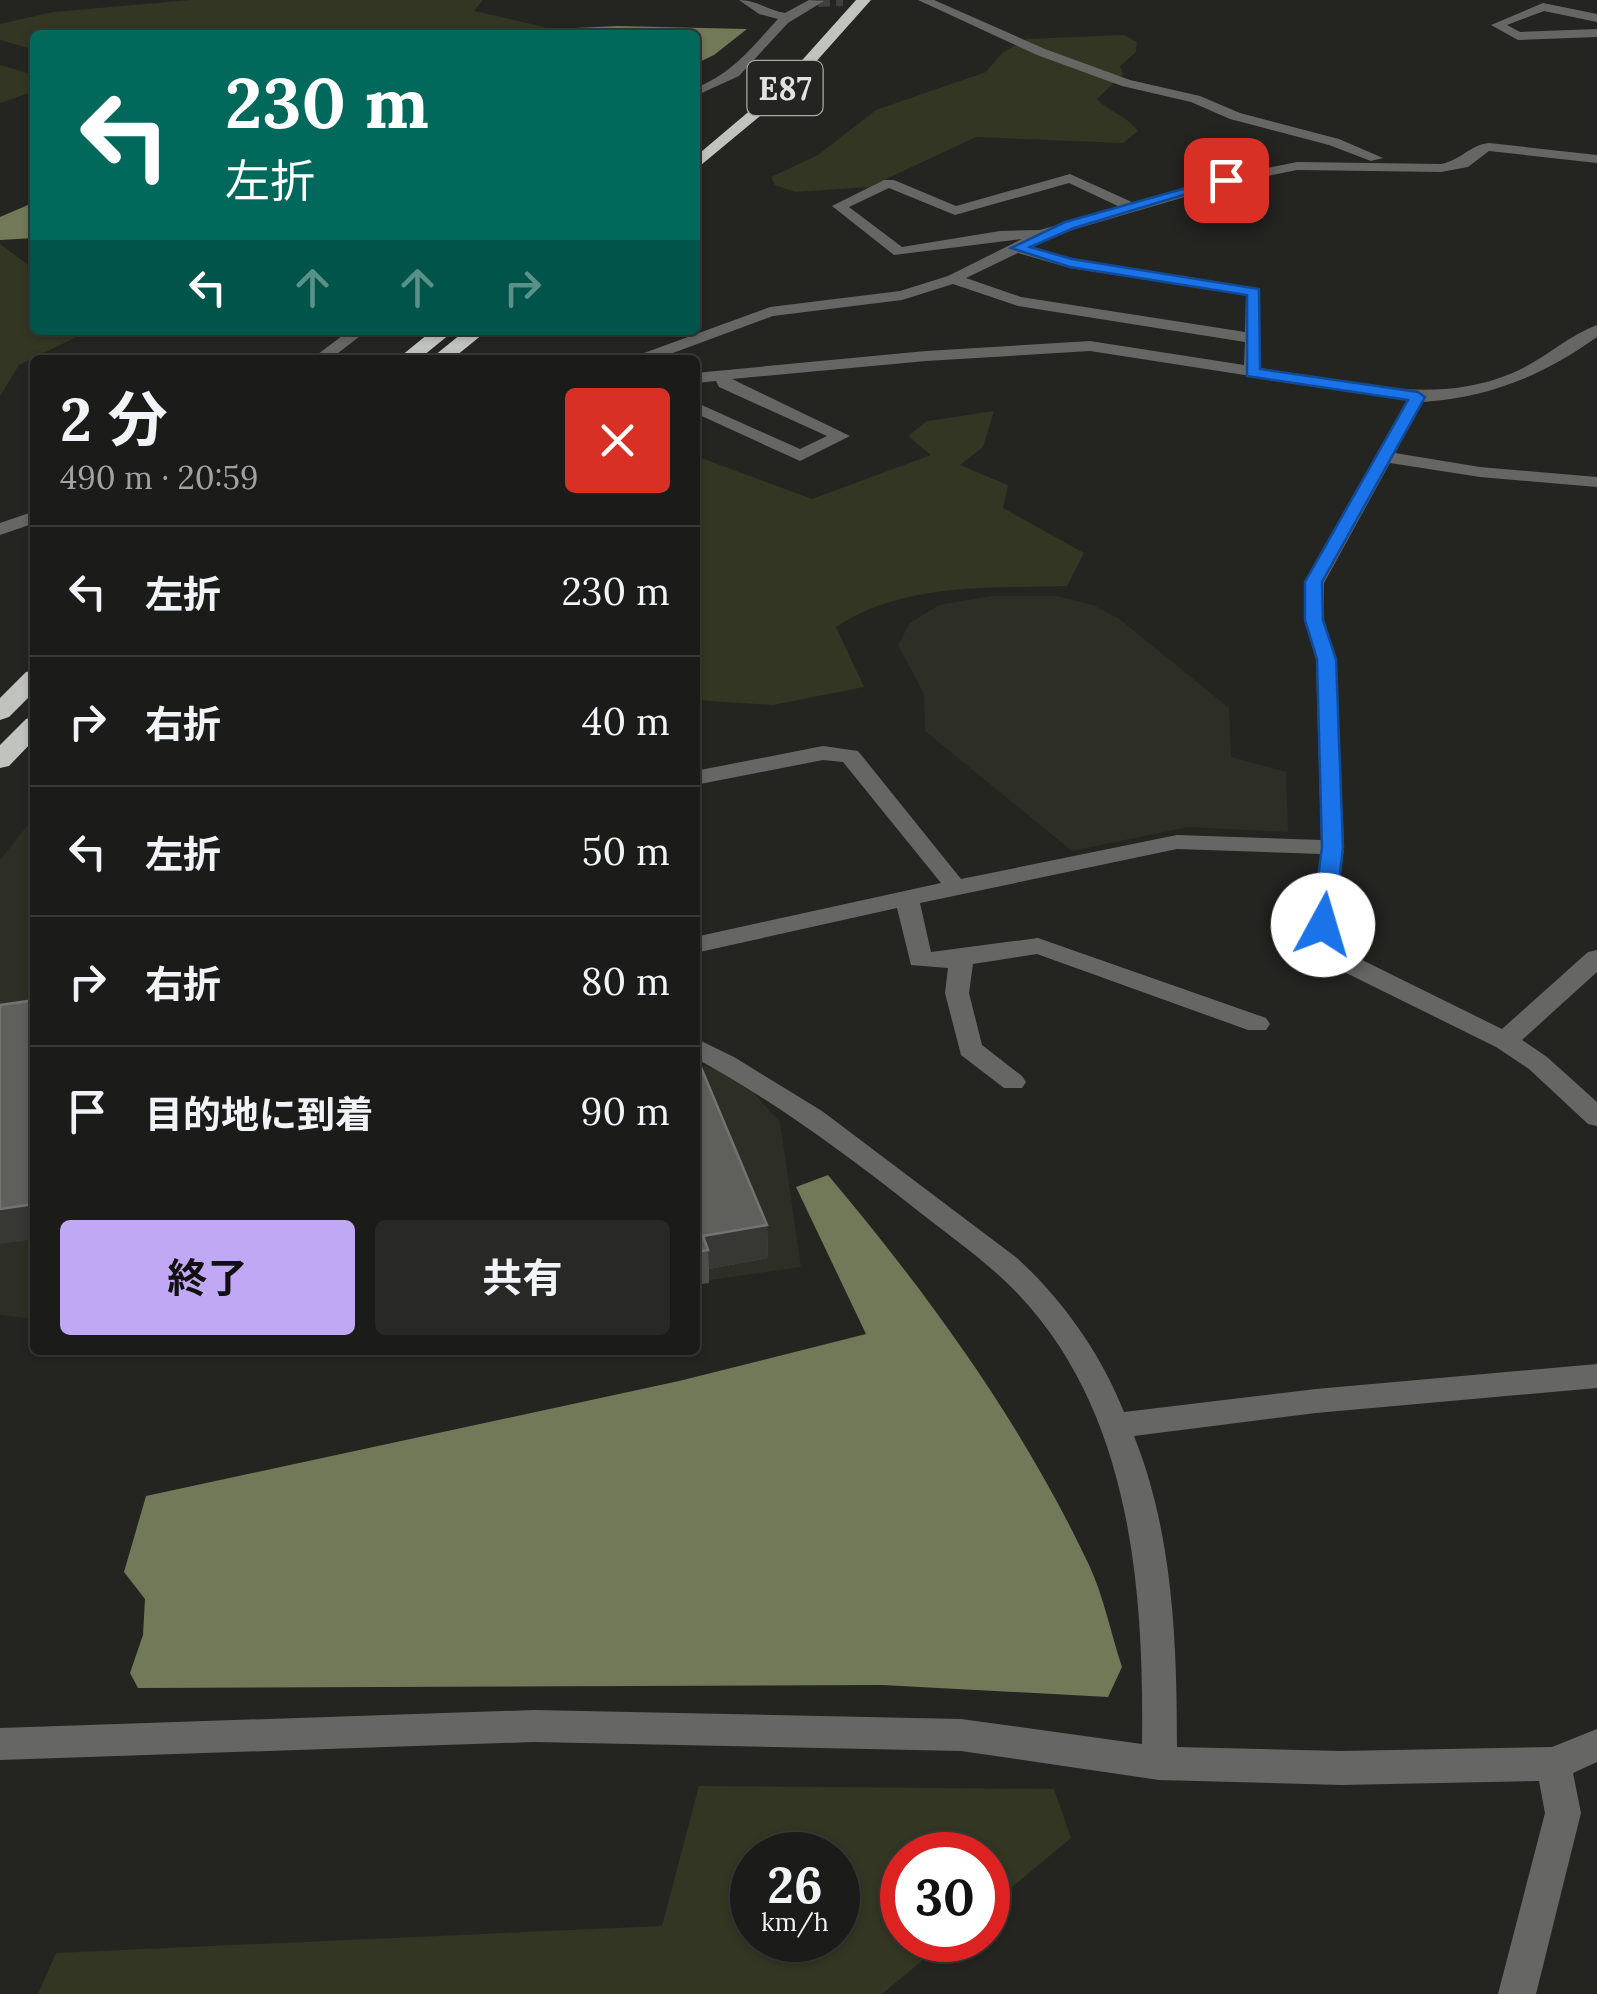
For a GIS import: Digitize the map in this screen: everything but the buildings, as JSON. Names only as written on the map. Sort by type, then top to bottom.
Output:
[{"type":"highway","name":"E87","points":[[700,161],[784,88],[864,0]]},
{"type":"highway","name":"E87","points":[[786,60],[826,9]]},
{"type":"highway","name":"E87","points":[[700,138],[734,108]]},
{"type":"highway","points":[[413,355],[439,335]]},
{"type":"highway","points":[[446,355],[472,335]]},
{"type":"highway","points":[[0,712],[30,682]]},
{"type":"highway","points":[[0,760],[30,729]]},
{"type":"street","points":[[745,0],[762,12],[786,17]]},
{"type":"street","points":[[924,0],[1040,52],[1126,83],[1195,99],[1235,116],[1334,142],[1389,165]]},
{"type":"street","points":[[700,90],[740,70],[800,5],[826,9]]},
{"type":"street","points":[[1597,18],[1543,7],[1497,25],[1518,36],[1597,33]]},
{"type":"street","points":[[652,355],[770,312],[902,295],[953,280],[1043,234],[1226,180],[1297,166],[1389,165],[1433,169],[1462,164],[1480,148],[1489,147],[1597,159]]},
{"type":"street","points":[[1043,234],[1000,235],[898,252],[839,206],[889,183],[955,211],[1070,178],[1132,207]]},
{"type":"street","points":[[1018,248],[1070,263],[1254,292],[1252,373]]},
{"type":"street","points":[[953,280],[1018,301],[1253,338]]},
{"type":"street","points":[[700,378],[966,352],[1090,346],[1418,397],[1468,394],[1506,384],[1540,370],[1597,330]]},
{"type":"street","points":[[325,355],[353,335]]},
{"type":"street","points":[[700,410],[800,456],[840,436],[725,382],[722,376]]},
{"type":"street","points":[[1418,397],[1314,582],[1311,599],[1326,659],[1332,847],[1323,925],[1333,956],[1505,1041],[1538,1063],[1597,1117]]},
{"type":"street","points":[[1387,457],[1480,472],[1597,482]]},
{"type":"street","points":[[0,529],[30,519]]},
{"type":"street","points":[[700,777],[823,754],[850,756],[899,812],[957,889]]},
{"type":"street","points":[[700,944],[1177,842],[1332,847]]},
{"type":"street","points":[[906,900],[920,959],[961,958],[1038,946],[1257,1024]]},
{"type":"street","points":[[961,958],[956,994],[970,1049],[1013,1082]]},
{"type":"street","points":[[1505,1041],[1597,958]]},
{"type":"street","points":[[700,1050],[843,1137],[1032,1290],[1074,1344],[1118,1425],[1141,1510],[1158,1608],[1159,1763]]},
{"type":"street","points":[[1118,1425],[1316,1401],[1597,1376]]},
{"type":"street","points":[[0,1744],[554,1726],[961,1735],[1159,1763],[1342,1768],[1553,1764],[1597,1746]]},
{"type":"street","points":[[1517,1994],[1562,1813],[1553,1764]]},
{"type":"shaded area","points":[[191,0],[483,0],[474,11],[545,27],[30,30],[30,49],[0,40],[0,24],[53,12]]},
{"type":"shaded area","points":[[554,29],[747,29],[700,62],[700,30]]},
{"type":"shaded area","points":[[1124,35],[1137,42],[1136,52],[1120,66],[1123,74],[1097,99],[1138,131],[1123,143],[976,137],[869,187],[795,192],[775,185],[771,177],[818,155],[876,110],[986,72],[1002,53],[1026,39]]},
{"type":"shaded area","points":[[0,65],[30,74],[30,93],[0,103]]},
{"type":"shaded area","points":[[30,204],[30,238],[0,240],[0,217]]},
{"type":"shaded area","points":[[0,244],[30,266],[30,335],[81,335],[40,355],[30,355],[0,396]]},
{"type":"shaded area","points":[[994,411],[983,447],[960,465],[1008,485],[1003,508],[1084,553],[1067,586],[977,588],[889,602],[836,627],[864,687],[773,705],[700,700],[700,458],[812,499],[931,455],[908,436],[927,421]]},
{"type":"shaded area","points":[[991,596],[1057,596],[1093,605],[1118,618],[1229,708],[1231,757],[1286,772],[1288,832],[1188,827],[1072,851],[925,731],[924,694],[898,645],[910,623],[939,605]]},
{"type":"shaded area","points":[[30,822],[30,1318],[0,1315],[0,860]]},
{"type":"shaded area","points":[[700,1065],[740,1078],[780,1122],[801,1267],[700,1281]]},
{"type":"shaded area","points":[[828,1175],[971,1362],[1063,1512],[1094,1577],[1122,1667],[1108,1697],[882,1685],[138,1688],[130,1673],[143,1635],[145,1599],[124,1572],[146,1496],[679,1381],[866,1334],[796,1187]]},
{"type":"shaded area","points":[[699,1786],[1054,1789],[1071,1838],[1010,1889],[1010,1832],[880,1832],[880,1962],[921,1962],[882,1994],[38,1994],[56,1953],[662,1926]]},
{"type":"tunnel","points":[[818,1],[843,0]]},
{"type":"route","points":[[1226,180],[1069,225],[1018,248],[1070,263],[1254,292],[1252,373],[1418,397],[1314,582],[1314,620],[1326,659],[1332,847],[1323,925]]}]
